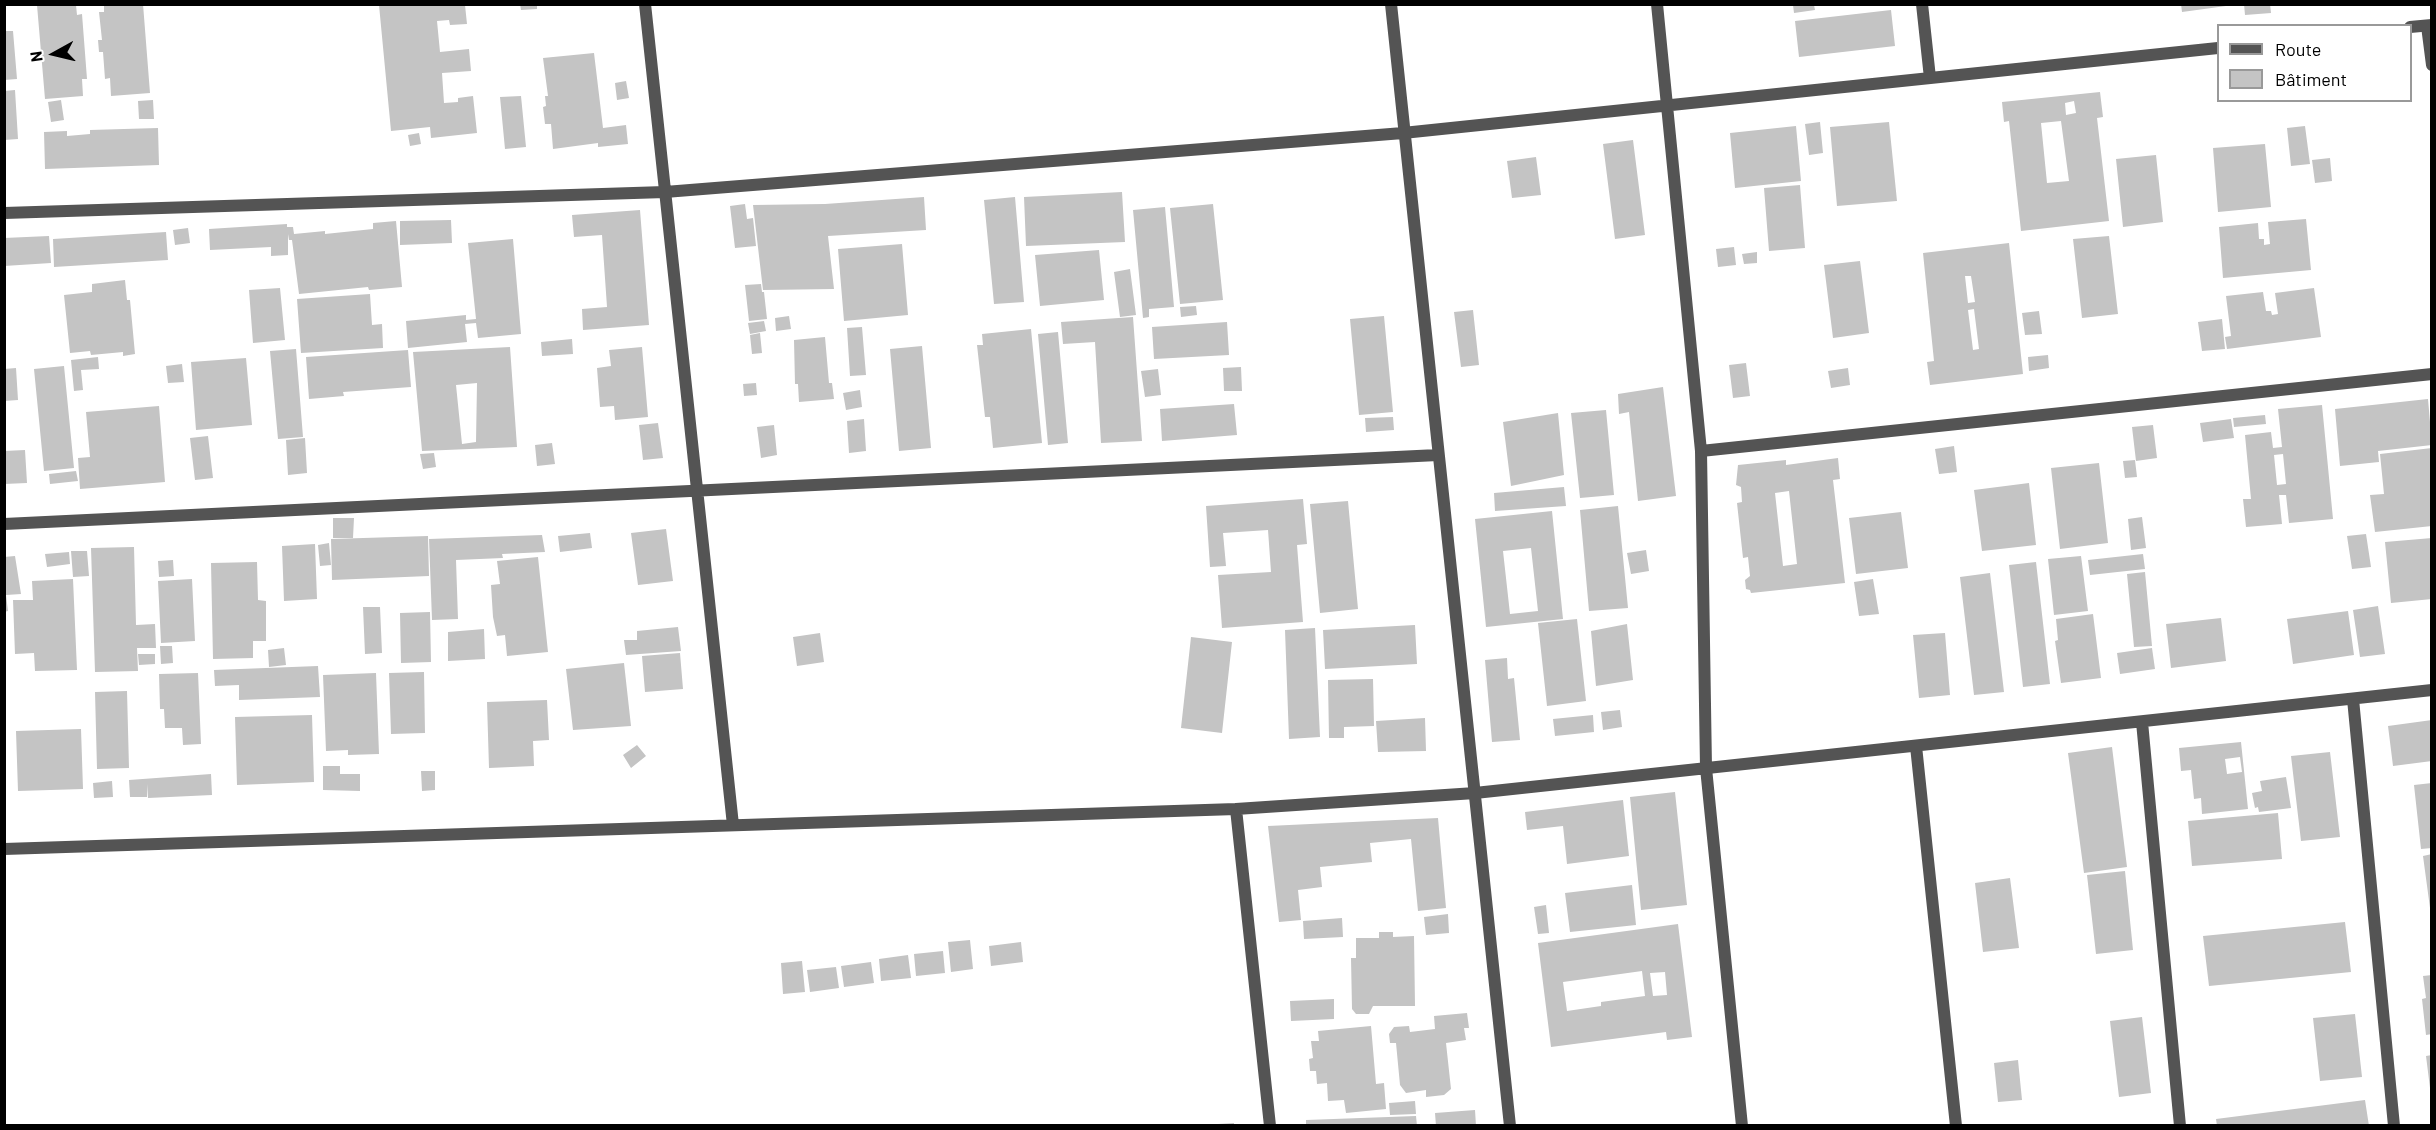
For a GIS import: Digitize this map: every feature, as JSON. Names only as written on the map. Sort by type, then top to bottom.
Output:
[{"type":"street","points":[[645,4],[733,825]]},
{"type":"street","points":[[1391,4],[1510,1125]]},
{"type":"street","points":[[1657,4],[1701,451],[1706,768],[1742,1125]]},
{"type":"street","points":[[1922,4],[1930,78]]},
{"type":"street","points":[[2412,27],[2429,25],[2432,65]]},
{"type":"street","points":[[4,213],[665,192],[1403,133],[2217,48]]},
{"type":"street","points":[[1701,451],[2432,374]]},
{"type":"street","points":[[4,524],[1438,455]]},
{"type":"street","points":[[4,849],[1236,809],[1474,793],[2432,690]]},
{"type":"street","points":[[2353,699],[2394,1125]]},
{"type":"street","points":[[2142,722],[2180,1125]]},
{"type":"street","points":[[1916,746],[1956,1125]]},
{"type":"street","points":[[1236,809],[1270,1125]]},
{"type":"building","points":[[104,4],[143,4],[150,93],[111,96],[110,78],[105,79],[103,52],[99,52],[98,40],[102,40],[99,12],[104,12]]},
{"type":"building","points":[[520,4],[537,4],[537,9],[521,10]]},
{"type":"building","points":[[2181,4],[2226,4],[2226,6],[2182,12]]},
{"type":"building","points":[[2244,4],[2270,4],[2271,13],[2245,15]]},
{"type":"building","points":[[37,5],[76,5],[77,15],[82,14],[87,79],[82,79],[83,96],[45,99]]},
{"type":"building","points":[[379,5],[465,5],[467,24],[450,25],[449,20],[437,21],[440,52],[469,49],[471,71],[442,73],[444,103],[458,102],[458,98],[473,96],[477,133],[431,138],[430,127],[391,131]]},
{"type":"building","points":[[1793,5],[1814,5],[1815,10],[1794,13]]},
{"type":"building","points":[[1891,10],[1895,46],[1799,57],[1795,21]]},
{"type":"building","points":[[4,31],[13,31],[17,79],[4,80]]},
{"type":"building","points":[[594,53],[603,128],[626,125],[628,144],[598,147],[598,143],[553,149],[551,124],[545,124],[543,107],[546,106],[545,96],[548,96],[543,58]]},
{"type":"building","points":[[626,81],[629,98],[617,100],[615,83]]},
{"type":"building","points":[[15,90],[18,139],[4,140],[4,91]]},
{"type":"building","points":[[2100,92],[2103,117],[2097,118],[2109,221],[2021,231],[2009,121],[2004,122],[2002,102]],"holes":[[[2074,101],[2076,113],[2066,115],[2065,103]],[[2061,121],[2069,181],[2047,183],[2041,123]]]},
{"type":"building","points":[[521,96],[526,147],[505,149],[500,97]]},
{"type":"building","points":[[61,100],[64,120],[51,122],[48,102]]},
{"type":"building","points":[[153,100],[154,119],[139,119],[138,101]]},
{"type":"building","points":[[1820,122],[1823,153],[1809,155],[1805,124]]},
{"type":"building","points":[[1889,122],[1897,201],[1837,206],[1830,127]]},
{"type":"building","points":[[1796,126],[1801,181],[1735,188],[1730,133]]},
{"type":"building","points":[[2305,126],[2310,164],[2291,166],[2287,128]]},
{"type":"building","points":[[158,128],[159,165],[45,169],[44,132],[67,131],[67,136],[90,134],[90,130]]},
{"type":"building","points":[[419,133],[421,144],[410,146],[408,135]]},
{"type":"building","points":[[1633,140],[1645,235],[1615,239],[1603,144]]},
{"type":"building","points":[[2265,144],[2271,207],[2218,212],[2213,148]]},
{"type":"building","points":[[2156,155],[2163,222],[2123,227],[2116,159]]},
{"type":"building","points":[[1536,157],[1541,195],[1512,198],[1507,161]]},
{"type":"building","points":[[2330,158],[2332,181],[2315,183],[2312,160]]},
{"type":"building","points":[[1800,185],[1805,248],[1769,251],[1764,188]]},
{"type":"building","points":[[1122,192],[1125,242],[1026,246],[1024,197]]},
{"type":"building","points":[[924,197],[926,230],[828,236],[834,289],[763,290],[753,205],[825,204]]},
{"type":"building","points":[[1015,197],[1024,302],[994,304],[984,200]]},
{"type":"building","points":[[745,204],[747,219],[753,218],[756,246],[735,248],[730,206]]},
{"type":"building","points":[[1213,204],[1223,300],[1180,304],[1170,208]]},
{"type":"building","points":[[1165,207],[1174,307],[1149,309],[1149,317],[1143,318],[1133,210]]},
{"type":"building","points":[[640,210],[649,325],[583,330],[582,309],[607,307],[602,235],[574,237],[572,215]]},
{"type":"building","points":[[2306,219],[2311,270],[2223,278],[2219,227],[2258,223],[2259,239],[2264,239],[2264,245],[2270,244],[2268,222]]},
{"type":"building","points":[[451,220],[452,243],[400,245],[400,221]]},
{"type":"building","points":[[396,221],[402,287],[369,290],[368,287],[299,294],[292,240],[289,240],[288,234],[288,255],[271,256],[271,247],[210,250],[209,229],[287,224],[287,227],[293,227],[294,234],[325,231],[325,234],[373,229],[373,223]]},
{"type":"building","points":[[188,228],[190,243],[175,245],[173,230]]},
{"type":"building","points":[[166,232],[168,260],[54,267],[53,239]]},
{"type":"building","points":[[49,236],[51,263],[4,266],[4,238]]},
{"type":"building","points":[[2109,236],[2118,314],[2082,318],[2073,239]]},
{"type":"building","points":[[513,239],[521,334],[478,338],[476,323],[465,324],[467,342],[408,348],[406,321],[466,315],[466,320],[476,319],[468,243]]},
{"type":"building","points":[[2009,243],[2023,374],[1930,385],[1927,362],[1934,361],[1923,253]],"holes":[[[1965,276],[1971,276],[1975,302],[1968,303]],[[1974,309],[1979,349],[1973,350],[1968,310]]]},
{"type":"building","points":[[902,244],[908,315],[844,321],[838,249]]},
{"type":"building","points":[[1734,247],[1736,265],[1718,267],[1716,249]]},
{"type":"building","points":[[1099,250],[1104,300],[1040,306],[1035,255]]},
{"type":"building","points":[[1757,252],[1757,263],[1744,264],[1742,254]]},
{"type":"building","points":[[1860,261],[1869,333],[1833,338],[1824,265]]},
{"type":"building","points":[[1130,269],[1136,315],[1120,317],[1114,272]]},
{"type":"building","points":[[125,280],[127,300],[130,300],[135,354],[123,356],[123,352],[91,355],[90,351],[70,353],[64,295],[92,292],[92,284]]},
{"type":"building","points":[[761,284],[767,319],[749,321],[745,285]]},
{"type":"building","points":[[280,288],[285,340],[253,343],[249,290]]},
{"type":"building","points":[[2314,288],[2321,337],[2227,349],[2225,337],[2231,336],[2226,296],[2263,292],[2266,311],[2271,311],[2272,315],[2278,314],[2275,293]]},
{"type":"building","points":[[370,294],[372,325],[382,324],[383,348],[301,353],[297,299]]},
{"type":"building","points":[[1196,306],[1197,315],[1181,317],[1180,307]]},
{"type":"building","points":[[1473,310],[1479,365],[1461,367],[1454,312]]},
{"type":"building","points":[[2039,311],[2042,334],[2025,335],[2022,313]]},
{"type":"building","points":[[789,316],[791,329],[776,331],[775,318]]},
{"type":"building","points":[[1384,316],[1393,412],[1359,415],[1350,319]]},
{"type":"building","points":[[1133,317],[1142,441],[1101,443],[1095,342],[1063,344],[1061,322]]},
{"type":"building","points":[[2222,319],[2225,349],[2202,351],[2198,322]]},
{"type":"building","points":[[764,321],[766,331],[750,334],[748,323]]},
{"type":"building","points":[[1227,322],[1229,355],[1154,359],[1152,327]]},
{"type":"building","points":[[862,327],[866,375],[850,376],[847,328]]},
{"type":"building","points":[[1031,329],[1042,443],[993,448],[990,417],[985,417],[977,345],[983,345],[982,334]]},
{"type":"building","points":[[1058,332],[1068,443],[1048,445],[1038,334]]},
{"type":"building","points":[[760,333],[762,353],[752,354],[750,335]]},
{"type":"building","points":[[825,337],[829,383],[832,383],[834,399],[799,402],[798,384],[795,384],[794,340]]},
{"type":"building","points":[[572,339],[573,354],[542,356],[541,342]]},
{"type":"building","points":[[922,346],[931,448],[899,451],[890,349]]},
{"type":"building","points":[[510,347],[517,447],[422,451],[413,352]],"holes":[[[477,383],[476,442],[462,444],[456,385]]]},
{"type":"building","points":[[642,347],[648,417],[615,420],[614,406],[600,407],[597,368],[611,366],[609,350]]},
{"type":"building","points":[[296,349],[303,437],[278,439],[270,351]]},
{"type":"building","points":[[408,350],[411,387],[343,392],[344,396],[309,399],[306,357]]},
{"type":"building","points":[[2048,355],[2049,368],[2029,371],[2028,357]]},
{"type":"building","points":[[98,357],[99,369],[81,370],[83,390],[74,391],[71,360]]},
{"type":"building","points":[[246,358],[252,425],[196,430],[191,362]]},
{"type":"building","points":[[1746,363],[1750,396],[1733,398],[1729,365]]},
{"type":"building","points":[[182,364],[184,382],[168,383],[166,366]]},
{"type":"building","points":[[64,366],[74,468],[44,471],[34,369]]},
{"type":"building","points":[[1241,367],[1242,391],[1224,391],[1223,368]]},
{"type":"building","points":[[16,368],[18,400],[4,401],[4,369]]},
{"type":"building","points":[[1848,368],[1850,385],[1831,388],[1828,371]]},
{"type":"building","points":[[1158,369],[1161,395],[1145,397],[1141,371]]},
{"type":"building","points":[[756,383],[757,395],[744,396],[743,384]]},
{"type":"building","points":[[1663,387],[1676,496],[1638,501],[1629,412],[1619,414],[1618,394]]},
{"type":"building","points":[[860,390],[862,407],[846,410],[843,393]]},
{"type":"building","points":[[2428,399],[2432,445],[2378,451],[2379,462],[2340,466],[2335,409]]},
{"type":"building","points":[[1234,404],[1237,435],[1162,441],[1160,409]]},
{"type":"building","points":[[2322,405],[2333,519],[2289,523],[2286,495],[2279,495],[2282,524],[2246,527],[2243,499],[2251,499],[2245,435],[2271,432],[2273,448],[2282,447],[2278,409]],"holes":[[[2283,454],[2286,484],[2277,485],[2274,455]]]},
{"type":"building","points":[[159,406],[165,482],[80,489],[78,458],[90,457],[86,412]]},
{"type":"building","points":[[1606,410],[1614,495],[1580,498],[1571,413]]},
{"type":"building","points":[[1558,413],[1564,475],[1511,486],[1503,422]]},
{"type":"building","points":[[2265,415],[2266,424],[2234,427],[2233,418]]},
{"type":"building","points":[[1393,417],[1394,430],[1366,432],[1365,418]]},
{"type":"building","points":[[864,419],[866,451],[849,453],[847,421]]},
{"type":"building","points":[[2231,419],[2234,438],[2203,442],[2200,423]]},
{"type":"building","points":[[658,423],[663,458],[643,460],[639,425]]},
{"type":"building","points":[[774,425],[777,455],[761,458],[757,427]]},
{"type":"building","points":[[2153,425],[2157,458],[2136,461],[2132,427]]},
{"type":"building","points":[[208,436],[213,478],[195,480],[190,438]]},
{"type":"building","points":[[305,438],[307,473],[288,475],[286,440]]},
{"type":"building","points":[[552,443],[555,464],[537,466],[535,445]]},
{"type":"building","points":[[1954,446],[1957,472],[1939,474],[1935,449]]},
{"type":"building","points":[[2432,448],[2432,526],[2375,532],[2370,495],[2384,494],[2380,454]]},
{"type":"building","points":[[25,450],[27,483],[4,484],[4,451]]},
{"type":"building","points":[[434,453],[436,467],[423,469],[420,454]]},
{"type":"building","points":[[1838,458],[1840,479],[1833,480],[1845,583],[1751,593],[1746,589],[1745,580],[1750,576],[1748,557],[1743,558],[1737,503],[1742,502],[1741,487],[1736,485],[1738,465],[1786,460],[1786,465]],"holes":[[[1789,491],[1797,564],[1783,566],[1775,493]]]},
{"type":"building","points":[[2135,460],[2137,477],[2125,478],[2123,461]]},
{"type":"building","points":[[2099,463],[2108,543],[2060,549],[2051,468]]},
{"type":"building","points":[[76,471],[78,481],[50,484],[49,474]]},
{"type":"building","points":[[2029,483],[2036,545],[1982,551],[1974,490]]},
{"type":"building","points":[[1564,487],[1566,506],[1495,511],[1494,493]]},
{"type":"building","points":[[1303,499],[1307,544],[1297,545],[1303,622],[1222,628],[1218,575],[1271,572],[1268,530],[1223,533],[1226,566],[1210,567],[1206,506]]},
{"type":"building","points":[[1348,501],[1358,609],[1320,613],[1310,504]]},
{"type":"building","points":[[1618,506],[1628,608],[1589,611],[1580,510]]},
{"type":"building","points":[[1552,511],[1563,619],[1486,627],[1475,519]],"holes":[[[1531,548],[1538,611],[1510,614],[1503,551]]]},
{"type":"building","points":[[1901,512],[1908,568],[1856,574],[1849,518]]},
{"type":"building","points":[[2142,517],[2146,548],[2131,550],[2128,519]]},
{"type":"building","points":[[333,518],[354,518],[353,538],[333,538]]},
{"type":"building","points":[[666,529],[673,581],[638,585],[631,533]]},
{"type":"building","points":[[590,533],[592,548],[560,552],[558,536]]},
{"type":"building","points":[[2366,534],[2371,567],[2352,569],[2347,536]]},
{"type":"building","points":[[542,535],[545,552],[502,554],[503,558],[456,560],[458,619],[432,620],[429,539]]},
{"type":"building","points":[[428,536],[429,576],[332,580],[331,539]]},
{"type":"building","points":[[2432,538],[2432,599],[2391,603],[2385,542]]},
{"type":"building","points":[[329,543],[331,565],[320,566],[318,545]]},
{"type":"building","points":[[315,544],[317,599],[284,601],[282,546]]},
{"type":"building","points":[[134,547],[136,625],[155,624],[156,648],[137,648],[138,671],[95,672],[91,548]]},
{"type":"building","points":[[1646,550],[1649,571],[1631,574],[1627,553]]},
{"type":"building","points":[[71,551],[87,551],[89,576],[73,577]]},
{"type":"building","points":[[69,552],[70,564],[47,567],[45,554]]},
{"type":"building","points":[[2143,554],[2145,569],[2090,575],[2088,560]]},
{"type":"building","points":[[15,556],[21,594],[6,595],[8,611],[4,612],[4,557]]},
{"type":"building","points":[[2081,556],[2088,611],[2054,615],[2048,559]]},
{"type":"building","points":[[538,557],[548,652],[507,656],[505,635],[497,636],[493,617],[491,585],[500,584],[497,561]]},
{"type":"building","points":[[173,560],[174,576],[159,577],[158,561]]},
{"type":"building","points":[[257,562],[258,600],[266,601],[266,641],[253,641],[253,658],[213,659],[211,563]]},
{"type":"building","points":[[2036,562],[2050,684],[2023,687],[2009,565]]},
{"type":"building","points":[[2145,572],[2152,646],[2134,647],[2127,574]]},
{"type":"building","points":[[1990,573],[2004,692],[1974,695],[1960,577]]},
{"type":"building","points":[[73,579],[77,670],[35,671],[34,653],[15,654],[13,600],[33,600],[32,581]]},
{"type":"building","points":[[192,579],[195,641],[161,643],[158,581]]},
{"type":"building","points":[[1873,579],[1879,614],[1859,616],[1854,582]]},
{"type":"building","points":[[2378,606],[2385,654],[2360,657],[2353,610]]},
{"type":"building","points":[[363,607],[380,607],[382,653],[365,654]]},
{"type":"building","points":[[2348,611],[2354,655],[2293,664],[2287,619]]},
{"type":"building","points":[[430,612],[431,662],[401,663],[400,613]]},
{"type":"building","points":[[2093,614],[2101,678],[2061,683],[2055,641],[2058,640],[2056,619]]},
{"type":"building","points":[[2221,618],[2226,661],[2171,668],[2166,624]]},
{"type":"building","points":[[1577,619],[1586,701],[1547,706],[1538,623]]},
{"type":"building","points":[[1627,624],[1633,680],[1596,686],[1591,631]]},
{"type":"building","points":[[1415,625],[1417,664],[1325,669],[1323,630]]},
{"type":"building","points":[[678,627],[681,651],[626,655],[624,640],[637,640],[637,631]]},
{"type":"building","points":[[1315,628],[1320,737],[1289,739],[1285,630]]},
{"type":"building","points":[[484,629],[485,659],[448,661],[448,632]]},
{"type":"building","points":[[820,633],[824,662],[797,666],[793,637]]},
{"type":"building","points":[[1945,633],[1950,695],[1919,698],[1913,635]]},
{"type":"building","points":[[1191,637],[1232,642],[1222,733],[1181,728]]},
{"type":"building","points":[[160,646],[172,646],[173,663],[161,664]]},
{"type":"building","points":[[284,648],[286,665],[269,667],[268,650]]},
{"type":"building","points":[[2152,648],[2155,669],[2120,674],[2117,653]]},
{"type":"building","points":[[680,653],[683,689],[645,692],[642,656]]},
{"type":"building","points":[[138,654],[155,654],[155,664],[139,665]]},
{"type":"building","points":[[1507,658],[1508,679],[1514,678],[1520,740],[1492,742],[1485,660]]},
{"type":"building","points":[[624,663],[631,726],[573,730],[566,669]]},
{"type":"building","points":[[318,666],[320,697],[239,700],[239,685],[215,686],[214,670]]},
{"type":"building","points":[[424,672],[425,733],[391,734],[389,673]]},
{"type":"building","points":[[198,673],[201,744],[183,745],[182,728],[165,728],[164,709],[160,709],[159,674]]},
{"type":"building","points":[[376,673],[379,754],[348,755],[348,750],[326,751],[323,675]]},
{"type":"building","points":[[1373,679],[1374,726],[1344,727],[1344,738],[1329,738],[1328,680]]},
{"type":"building","points":[[127,691],[129,768],[97,769],[95,692]]},
{"type":"building","points":[[547,700],[549,740],[533,741],[534,766],[489,768],[487,702]]},
{"type":"building","points":[[1620,710],[1622,727],[1603,730],[1601,712]]},
{"type":"building","points":[[312,715],[314,782],[237,785],[235,717]]},
{"type":"building","points":[[1593,715],[1594,732],[1555,736],[1553,719]]},
{"type":"building","points":[[1425,718],[1426,751],[1378,752],[1376,721]]},
{"type":"building","points":[[2432,720],[2432,761],[2393,766],[2388,726]]},
{"type":"building","points":[[81,729],[83,789],[18,791],[16,731]]},
{"type":"building","points":[[2241,742],[2248,809],[2202,814],[2201,798],[2194,799],[2191,770],[2181,771],[2179,748]],"holes":[[[2240,757],[2242,772],[2227,774],[2225,759]]]},
{"type":"building","points":[[637,745],[646,756],[631,768],[623,755]]},
{"type":"building","points":[[2112,747],[2127,867],[2084,873],[2068,753]]},
{"type":"building","points":[[2330,752],[2340,837],[2301,841],[2291,756]]},
{"type":"building","points":[[323,766],[340,766],[340,774],[360,774],[360,791],[323,790]]},
{"type":"building","points":[[421,771],[435,771],[435,790],[422,791]]},
{"type":"building","points":[[211,774],[212,795],[148,798],[147,784],[147,797],[130,797],[129,780]]},
{"type":"building","points":[[2286,777],[2291,808],[2259,812],[2258,807],[2255,808],[2252,793],[2262,791],[2260,781]]},
{"type":"building","points":[[112,781],[113,797],[94,798],[93,783]]},
{"type":"building","points":[[2432,783],[2432,848],[2421,849],[2414,785]]},
{"type":"building","points":[[1675,792],[1687,905],[1641,910],[1630,797]]},
{"type":"building","points":[[1623,800],[1629,856],[1567,864],[1563,826],[1527,830],[1525,812]]},
{"type":"building","points":[[2278,813],[2282,859],[2192,866],[2188,821]]},
{"type":"building","points":[[1438,818],[1446,908],[1418,911],[1411,839],[1370,843],[1372,862],[1320,867],[1322,887],[1298,890],[1301,920],[1279,922],[1268,826]]},
{"type":"building","points":[[2432,854],[2432,907],[2430,908],[2423,856]]},
{"type":"building","points":[[2125,871],[2133,950],[2096,954],[2087,875]]},
{"type":"building","points":[[2010,878],[2019,948],[1983,952],[1975,883]]},
{"type":"building","points":[[1632,885],[1636,925],[1570,932],[1565,893]]},
{"type":"building","points":[[1546,905],[1549,933],[1538,934],[1534,907]]},
{"type":"building","points":[[1448,914],[1449,933],[1426,935],[1424,917]]},
{"type":"building","points":[[1342,918],[1343,937],[1304,939],[1303,921]]},
{"type":"building","points":[[2345,922],[2351,972],[2209,986],[2203,936]]},
{"type":"building","points":[[1678,924],[1692,1037],[1667,1040],[1666,1032],[1551,1047],[1538,943]],"holes":[[[1642,971],[1645,996],[1601,1002],[1601,1006],[1567,1011],[1563,982]],[[1665,972],[1667,995],[1653,996],[1650,973]]]},
{"type":"building","points":[[1379,932],[1393,932],[1393,937],[1414,936],[1415,1006],[1373,1006],[1369,1014],[1356,1014],[1352,1009],[1351,958],[1356,958],[1356,938],[1379,938]]},
{"type":"building","points":[[970,940],[973,969],[951,972],[948,942]]},
{"type":"building","points":[[1021,942],[1023,962],[991,966],[989,946]]},
{"type":"building","points":[[943,951],[945,973],[916,976],[914,954]]},
{"type":"building","points":[[908,955],[911,978],[881,981],[879,959]]},
{"type":"building","points":[[802,961],[805,992],[783,994],[781,963]]},
{"type":"building","points":[[871,962],[874,983],[844,987],[841,966]]},
{"type":"building","points":[[836,967],[839,988],[810,992],[807,970]]},
{"type":"building","points":[[2432,975],[2432,1034],[2426,1035],[2422,999],[2426,998],[2423,976]]},
{"type":"building","points":[[1334,999],[1334,1019],[1291,1021],[1290,1001]]},
{"type":"building","points":[[1467,1013],[1469,1028],[1464,1028],[1466,1040],[1446,1043],[1451,1089],[1444,1095],[1426,1097],[1426,1090],[1406,1093],[1400,1085],[1396,1043],[1390,1043],[1389,1034],[1394,1027],[1409,1026],[1410,1032],[1435,1029],[1434,1016]]},
{"type":"building","points":[[2355,1014],[2362,1077],[2320,1081],[2313,1018]]},
{"type":"building","points":[[2142,1017],[2151,1093],[2119,1097],[2110,1021]]},
{"type":"building","points":[[1371,1026],[1376,1084],[1384,1083],[1386,1109],[1346,1113],[1344,1100],[1328,1101],[1327,1083],[1317,1084],[1316,1071],[1310,1071],[1309,1059],[1313,1058],[1311,1041],[1319,1041],[1318,1031]]},
{"type":"building","points":[[2432,1055],[2432,1087],[2430,1088],[2426,1056]]},
{"type":"building","points":[[2018,1060],[2022,1100],[1998,1102],[1994,1063]]},
{"type":"building","points":[[2365,1100],[2369,1126],[2217,1126],[2216,1119]]},
{"type":"building","points":[[1415,1101],[1416,1114],[1390,1115],[1389,1103]]},
{"type":"building","points":[[1475,1110],[1476,1126],[1436,1126],[1435,1113]]},
{"type":"building","points":[[1416,1116],[1417,1126],[1306,1126],[1306,1120]]},
{"type":"building","points":[[1234,1123],[1234,1126],[1219,1126],[1218,1124]]}]
